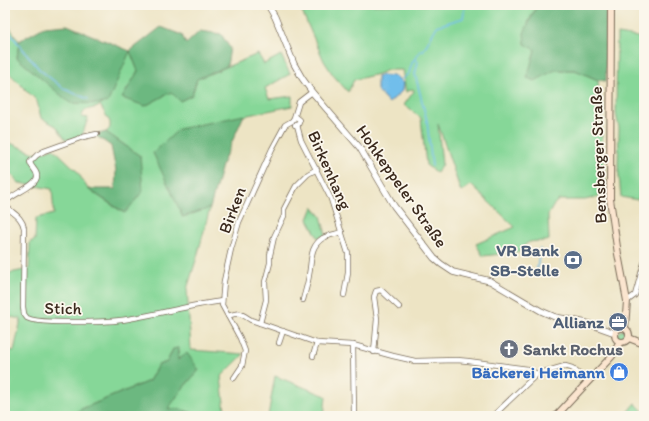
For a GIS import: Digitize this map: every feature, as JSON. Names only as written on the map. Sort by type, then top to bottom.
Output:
[{"type":"main road","name":"Bensberger Straße","points":[[611,5],[610,199],[627,302],[625,328]]},
{"type":"main road","points":[[620,342],[616,339],[615,333],[619,328],[625,328],[628,331],[628,338]]},
{"type":"main road","points":[[556,416],[612,356],[620,342],[625,341],[628,338]]},
{"type":"main road","points":[[628,338],[644,344]]},
{"type":"street","name":"Hohkeppeler Straße","points":[[268,5],[275,17],[294,64],[312,92],[360,148],[394,206],[434,258],[441,264],[459,274],[490,281],[547,314],[587,323],[615,333]]},
{"type":"street","name":"Birken","points":[[222,301],[228,263],[239,222],[272,149],[285,125],[292,121],[300,102],[312,92]]},
{"type":"street","points":[[292,121],[297,125],[300,120],[295,116]]},
{"type":"street","name":"Birkenhang","points":[[297,125],[300,140],[317,170],[331,200],[348,253],[349,263],[344,295]]},
{"type":"street","name":"Stich","points":[[98,134],[83,137],[37,154],[30,162],[30,165],[37,176],[36,180],[7,200],[5,203],[6,207],[20,218],[24,228],[24,314],[27,318],[37,321],[114,321],[190,305],[222,301]]},
{"type":"street","points":[[260,322],[266,300],[265,282],[270,263],[270,255],[274,237],[284,216],[284,209],[296,186],[308,174],[317,170]]},
{"type":"street","points":[[303,300],[310,274],[309,264],[313,250],[325,237],[342,232]]},
{"type":"street","points":[[627,302],[635,295],[644,263]]},
{"type":"street","points":[[374,352],[377,319],[374,297],[376,291],[381,290],[399,307]]},
{"type":"street","points":[[222,301],[223,309],[240,338],[245,351],[242,366],[234,378]]},
{"type":"street","points":[[228,316],[240,313],[251,320],[317,343],[353,345],[374,352],[415,361],[468,361],[528,369],[537,374]]},
{"type":"street","points":[[278,343],[283,331]]},
{"type":"street","points":[[313,356],[317,343]]},
{"type":"street","points":[[353,345],[354,416]]},
{"type":"street","points":[[493,416],[537,374],[564,366],[569,366],[588,382]]},
{"type":"green space","points":[[299,5],[537,5],[528,23],[556,66],[542,76],[555,70],[575,70],[598,80],[606,195],[585,200],[559,200],[555,203],[548,215],[549,240],[528,243],[524,245],[520,252],[483,256],[476,244],[515,227],[471,185],[461,192],[438,124],[442,164],[437,173],[426,165],[421,118],[404,105],[414,91],[413,89],[406,92],[402,70],[388,70],[354,80],[348,92],[333,75],[324,61]]},
{"type":"green space","points":[[537,5],[588,5],[596,8],[597,5],[606,5],[606,81],[598,80],[575,70],[555,70],[535,81],[527,78],[535,50],[525,44],[524,33]]},
{"type":"green space","points":[[5,21],[19,41],[17,58],[130,51],[138,71],[145,106],[171,92],[180,101],[192,95],[197,79],[258,54],[264,64],[281,55],[290,74],[265,88],[269,99],[292,96],[292,106],[180,129],[182,217],[210,208],[187,289],[191,350],[244,354],[221,377],[225,411],[252,416],[193,416],[193,413],[179,409],[167,409],[199,370],[178,361],[178,348],[173,349],[167,362],[158,365],[149,381],[79,410],[72,416],[5,416],[5,349],[14,351],[21,319],[5,316],[5,274],[29,269],[30,242],[35,240],[36,218],[54,214],[52,189],[19,183],[10,173],[5,174],[5,141],[37,154],[53,148],[77,171],[88,189],[124,213],[140,156],[106,132],[110,128],[110,122],[100,105],[98,107],[85,110],[81,117],[88,118],[82,136],[68,141],[56,126],[41,118],[37,101],[5,69]]},
{"type":"green space","points":[[67,25],[130,51],[108,102],[99,104],[70,103],[17,58],[19,41],[44,27]]},
{"type":"green space","points":[[161,27],[182,35],[186,44],[200,31],[221,34],[230,48],[227,66],[197,79],[192,95],[180,101],[171,92],[145,106],[122,98],[138,71],[130,51]]},
{"type":"green space","points":[[617,34],[644,38],[644,185],[638,200],[621,197],[618,166],[619,128],[616,114]]},
{"type":"green space","points":[[244,115],[223,162],[210,208],[183,217],[153,153],[179,129]]},
{"type":"green space","points":[[106,132],[140,156],[143,191],[125,213],[88,189],[115,189],[116,171],[111,146],[95,135]]},
{"type":"green space","points":[[313,207],[321,216],[326,235],[318,238],[308,219]]},
{"type":"green space","points":[[622,330],[627,335],[622,340],[617,335]]},
{"type":"green space","points":[[178,348],[178,360],[187,353],[199,370],[183,388],[168,409],[179,409],[193,413],[193,416],[72,416],[79,410],[149,381],[158,365],[167,362],[173,349]]},
{"type":"green space","points":[[275,376],[326,396],[324,416],[268,416]]},
{"type":"green space","points":[[635,403],[644,412],[644,416],[624,416]]},
{"type":"water","points":[[381,75],[396,76],[403,83],[402,91],[389,103],[377,90],[377,77]]},
{"type":"waterway","points":[[432,166],[427,121],[415,74],[418,62],[415,59],[420,51],[423,51],[437,26],[463,18],[465,5]]},
{"type":"waterway","points":[[5,27],[39,69],[64,89],[88,99]]},
{"type":"waterway","points":[[402,79],[409,73],[415,59]]},
{"type":"waterway","points":[[537,269],[540,249]]},
{"type":"place","name":"VR Bank SB-Stelle","points":[[573,260]]},
{"type":"place","name":"Allianz","points":[[618,322]]},
{"type":"place","name":"Sankt Rochus","points":[[509,349]]},
{"type":"place","name":"Bäckerei Heimann","points":[[619,372]]}]
